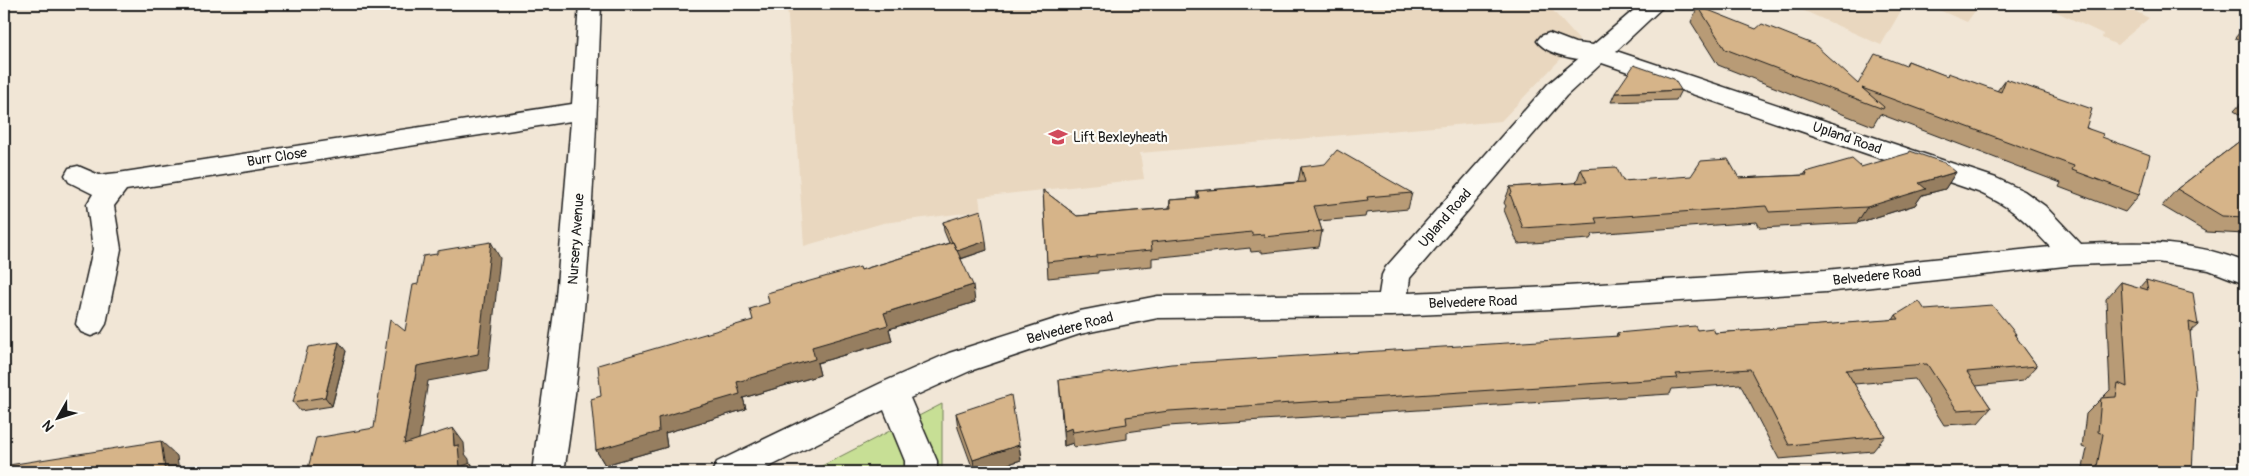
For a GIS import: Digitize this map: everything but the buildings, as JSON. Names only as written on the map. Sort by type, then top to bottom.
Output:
[{"type":"street","name":"Nursery Avenue","points":[[548,472],[559,404],[572,292],[585,110],[590,4]]},
{"type":"street","name":"Upland Road","points":[[1392,305],[1396,275],[1557,90],[1599,54],[1646,5]]},
{"type":"street","points":[[1549,41],[1571,50],[1599,54]]},
{"type":"street","name":"Upland Road","points":[[1599,54],[1986,185],[2015,198],[2035,213],[2074,256]]},
{"type":"street","name":"Burr Close","points":[[78,175],[95,186],[585,110]]},
{"type":"street","points":[[90,324],[106,248],[100,204],[118,182]]},
{"type":"street","name":"Belvedere Road","points":[[728,472],[892,392],[960,362],[1080,323],[1158,307],[1392,305],[1551,298],[1826,281],[2074,256],[2157,252],[2212,260],[2245,273]]},
{"type":"street","points":[[892,392],[921,461],[921,472]]},
{"type":"shaded area","name":"Lift Bexleyheath","points":[[787,4],[1547,4],[1579,40],[1501,121],[1140,153],[1144,179],[979,197],[981,211],[883,223],[804,246]]},
{"type":"shaded area","points":[[1789,4],[1905,4],[1881,45]]},
{"type":"shaded area","points":[[1925,4],[1980,4],[1967,22]]},
{"type":"shaded area","points":[[2040,4],[2120,4],[2149,18],[2117,45],[2102,38],[2103,34]]},
{"type":"green space","points":[[942,404],[942,472],[820,472],[818,468]]},
{"type":"place","name":"Lift Bexleyheath","points":[[1058,137]]}]
